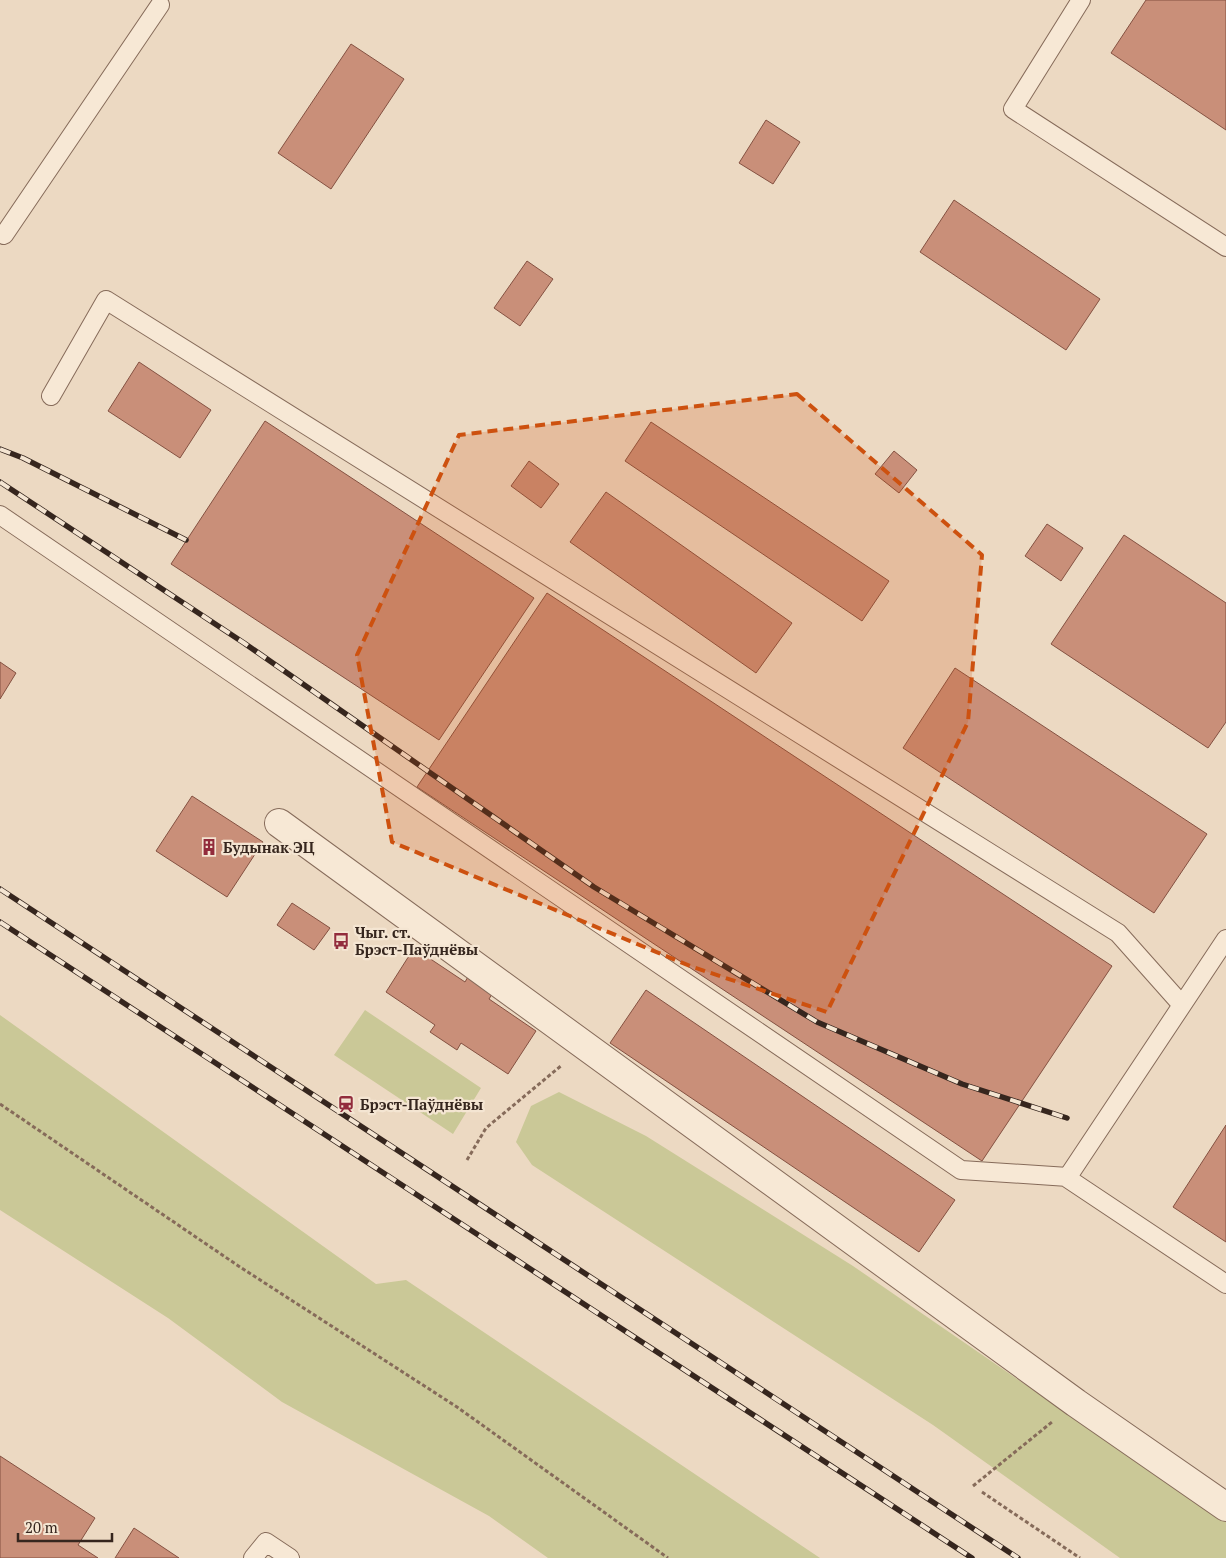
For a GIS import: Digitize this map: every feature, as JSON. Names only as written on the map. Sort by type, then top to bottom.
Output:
[{"type":"street","points":[[280,823],[1076,1403],[1226,1507]]},
{"type":"lane","points":[[1081,0],[1013,109],[1226,247]]},
{"type":"lane","points":[[4,235],[158,2]]},
{"type":"lane","points":[[51,396],[106,300],[1118,933],[1182,1005]]},
{"type":"lane","points":[[0,515],[961,1170],[1068,1177],[1226,1284]]},
{"type":"lane","points":[[1068,1177],[1226,939]]},
{"type":"lane","points":[[253,1558],[266,1542],[290,1558]]},
{"type":"path","points":[[467,1160],[486,1128],[585,1046]]},
{"type":"path","points":[[0,1104],[249,1272],[457,1407],[668,1558]]},
{"type":"path","points":[[973,1486],[1076,1403]]},
{"type":"path","points":[[982,1492],[1080,1558]]},
{"type":"highlighted area","points":[[797,394],[982,555],[968,722],[827,1012],[690,966],[392,842],[357,655],[459,435]]},
{"type":"shaded area","points":[[365,1010],[481,1088],[453,1134],[334,1055]]},
{"type":"shaded area","points":[[0,1015],[376,1284],[406,1280],[820,1558],[548,1558],[489,1516],[282,1402],[168,1318],[0,1210]]},
{"type":"shaded area","points":[[559,1092],[646,1136],[853,1266],[1129,1456],[1226,1520],[1226,1558],[1120,1558],[933,1425],[532,1165],[516,1142],[531,1106]]},
{"type":"building","points":[[1146,0],[1226,0],[1226,130],[1111,53]]},
{"type":"building","points":[[351,44],[404,79],[331,189],[278,153]]},
{"type":"building","points":[[766,120],[800,142],[773,184],[739,163]]},
{"type":"building","points":[[954,200],[1100,299],[1066,350],[920,252]]},
{"type":"building","points":[[527,261],[553,279],[520,326],[494,308]]},
{"type":"building","points":[[139,362],[211,410],[180,458],[108,411]]},
{"type":"building","points":[[265,421],[534,598],[439,740],[171,564]]},
{"type":"building","points":[[651,422],[889,581],[862,621],[625,461]]},
{"type":"building","points":[[894,451],[917,470],[899,493],[875,474]]},
{"type":"building","points":[[529,461],[559,484],[541,508],[511,486]]},
{"type":"building","points":[[606,492],[792,623],[756,673],[570,542]]},
{"type":"building","points":[[1047,524],[1083,548],[1061,581],[1025,556]]},
{"type":"building","points":[[1124,535],[1226,603],[1226,722],[1208,748],[1051,644]]},
{"type":"building","points":[[547,593],[1112,966],[982,1161],[417,787]]},
{"type":"building","points":[[0,662],[16,673],[0,699]]},
{"type":"building","points":[[955,668],[1207,834],[1154,913],[903,748]]},
{"type":"building","name":"Будынак ЭЦ","points":[[192,796],[263,842],[227,897],[156,851]]},
{"type":"building","points":[[292,903],[330,928],[314,950],[277,925]]},
{"type":"building","name":"Брэст-Паўднёвы","points":[[414,948],[465,982],[469,975],[494,991],[489,999],[536,1031],[508,1074],[461,1043],[457,1050],[430,1032],[435,1025],[386,992]]},
{"type":"building","points":[[646,990],[955,1200],[919,1252],[610,1043]]},
{"type":"building","points":[[1226,1125],[1226,1242],[1173,1207]]},
{"type":"building","points":[[0,1456],[95,1518],[78,1545],[98,1558],[0,1558]]},
{"type":"building","points":[[134,1528],[179,1558],[115,1558]]},
{"type":"railway","points":[[0,449],[23,458],[186,540]]},
{"type":"railway","points":[[0,482],[244,643],[594,887],[817,1022],[962,1084],[1067,1118]]},
{"type":"railway","points":[[0,889],[1018,1558]]},
{"type":"railway","points":[[0,922],[972,1558]]},
{"type":"place","name":"Будынак ЭЦ","points":[[209,847]]},
{"type":"place","name":"Чыг. ст. Брэст-Паўднёвы","points":[[341,941]]},
{"type":"place","name":"Брэст-Паўднёвы","points":[[346,1104]]}]
